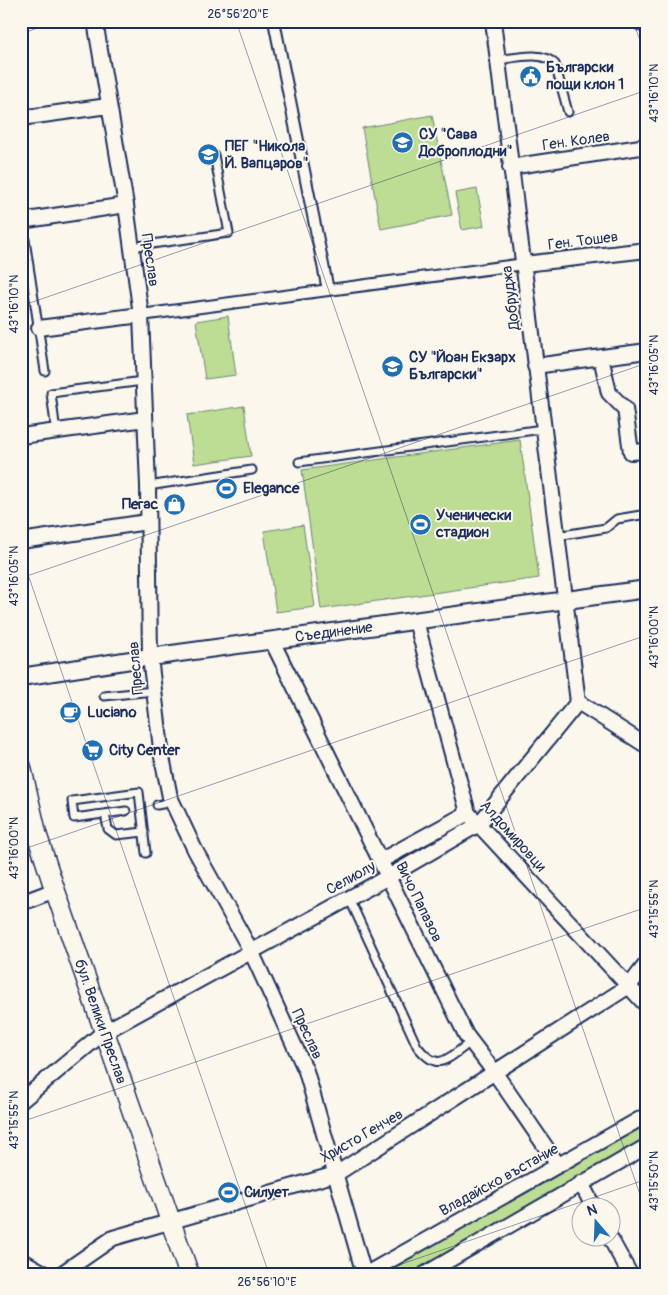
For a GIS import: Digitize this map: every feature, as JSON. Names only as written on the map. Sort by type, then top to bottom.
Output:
[{"type":"main road","points":[[642,21],[647,24]]},
{"type":"main road","name":"бул. Велики Преслав","points":[[21,766],[29,836],[55,890],[189,1274]]},
{"type":"street","name":"Преслав","points":[[95,21],[126,205],[141,315],[148,486],[150,656],[162,757],[172,802],[195,850],[251,951],[306,1071],[365,1274]]},
{"type":"street","points":[[274,21],[328,290]]},
{"type":"street","name":"Добруджа","points":[[493,21],[565,600]]},
{"type":"street","points":[[21,118],[108,106]]},
{"type":"street","name":"Ген. Колев","points":[[510,167],[647,146]]},
{"type":"street","points":[[21,220],[126,205]]},
{"type":"street","name":"Ген. Тошев","points":[[524,264],[647,250]]},
{"type":"street","points":[[38,328],[524,264]]},
{"type":"street","points":[[535,366],[647,351]]},
{"type":"street","points":[[601,358],[609,394],[624,409],[631,452],[647,451]]},
{"type":"street","points":[[21,436],[145,419]]},
{"type":"street","points":[[21,541],[147,522]]},
{"type":"street","name":"Съединение","points":[[21,677],[150,656],[647,589]]},
{"type":"street","points":[[565,600],[578,702],[647,746]]},
{"type":"street","name":"Алдомировци","points":[[416,621],[468,813],[647,1006]]},
{"type":"street","name":"Вичо Папазов","points":[[272,641],[471,1042],[496,1073],[558,1165]]},
{"type":"street","name":"Селиолу","points":[[21,1101],[104,1032],[388,877],[479,824],[578,702]]},
{"type":"street","points":[[380,861],[468,813]]},
{"type":"street","points":[[21,903],[55,890]]},
{"type":"street","name":"Христо Генчев","points":[[61,1274],[106,1241],[336,1174],[629,986],[647,963]]},
{"type":"street","name":"Владайско въстание","points":[[365,1274],[647,1115]]},
{"type":"street","points":[[425,1274],[647,1146]]},
{"type":"street","points":[[581,1184],[589,1198]]},
{"type":"street","points":[[616,1248],[630,1274]]},
{"type":"street","points":[[21,1260],[46,1274]]},
{"type":"lane","points":[[497,60],[539,56],[550,59],[555,64],[568,112]]},
{"type":"lane","points":[[131,247],[229,233],[214,155]]},
{"type":"lane","points":[[21,220],[45,371]]},
{"type":"lane","points":[[56,432],[51,393],[143,381]]},
{"type":"lane","points":[[299,462],[543,429]]},
{"type":"lane","points":[[148,486],[252,470]]},
{"type":"lane","points":[[557,536],[606,528],[617,519],[647,514]]},
{"type":"lane","points":[[104,696],[154,691]]},
{"type":"lane","points":[[126,811],[74,818],[72,801],[139,792],[146,853]]},
{"type":"lane","points":[[157,805],[172,802]]},
{"type":"lane","points":[[105,814],[108,829],[116,835],[144,832]]},
{"type":"lane","points":[[349,898],[417,1046],[428,1060],[437,1062],[445,1059],[471,1042]]},
{"type":"green space","points":[[432,115],[452,215],[381,229],[362,128]]},
{"type":"green space","points":[[477,189],[484,226],[462,230],[455,193]]},
{"type":"green space","points":[[228,316],[236,375],[205,379],[196,321]]},
{"type":"green space","points":[[244,406],[251,456],[194,464],[187,415]]},
{"type":"green space","name":"Ученически стадион","points":[[520,440],[539,578],[321,609],[302,470]]},
{"type":"green space","points":[[303,525],[315,607],[276,612],[264,531]]},
{"type":"green space","points":[[647,1115],[647,1146],[425,1274],[366,1274]]},
{"type":"place","name":"Български пощи клон 1","points":[[530,76]]},
{"type":"place","name":"СУ \"Сава Доброплодни\"","points":[[403,143]]},
{"type":"place","name":"ПЕГ \"Никола Й. Вапцаров\"","points":[[209,155]]},
{"type":"place","name":"СУ \"Йоан Екзарх Български\"","points":[[393,366]]},
{"type":"place","name":"Elegance","points":[[227,488]]},
{"type":"place","name":"Пегас","points":[[174,504]]},
{"type":"place","name":"Ученически стадион","points":[[420,524]]},
{"type":"place","name":"Luciano","points":[[71,712]]},
{"type":"place","name":"City Center","points":[[93,750]]},
{"type":"place","name":"Силует","points":[[228,1192]]}]
